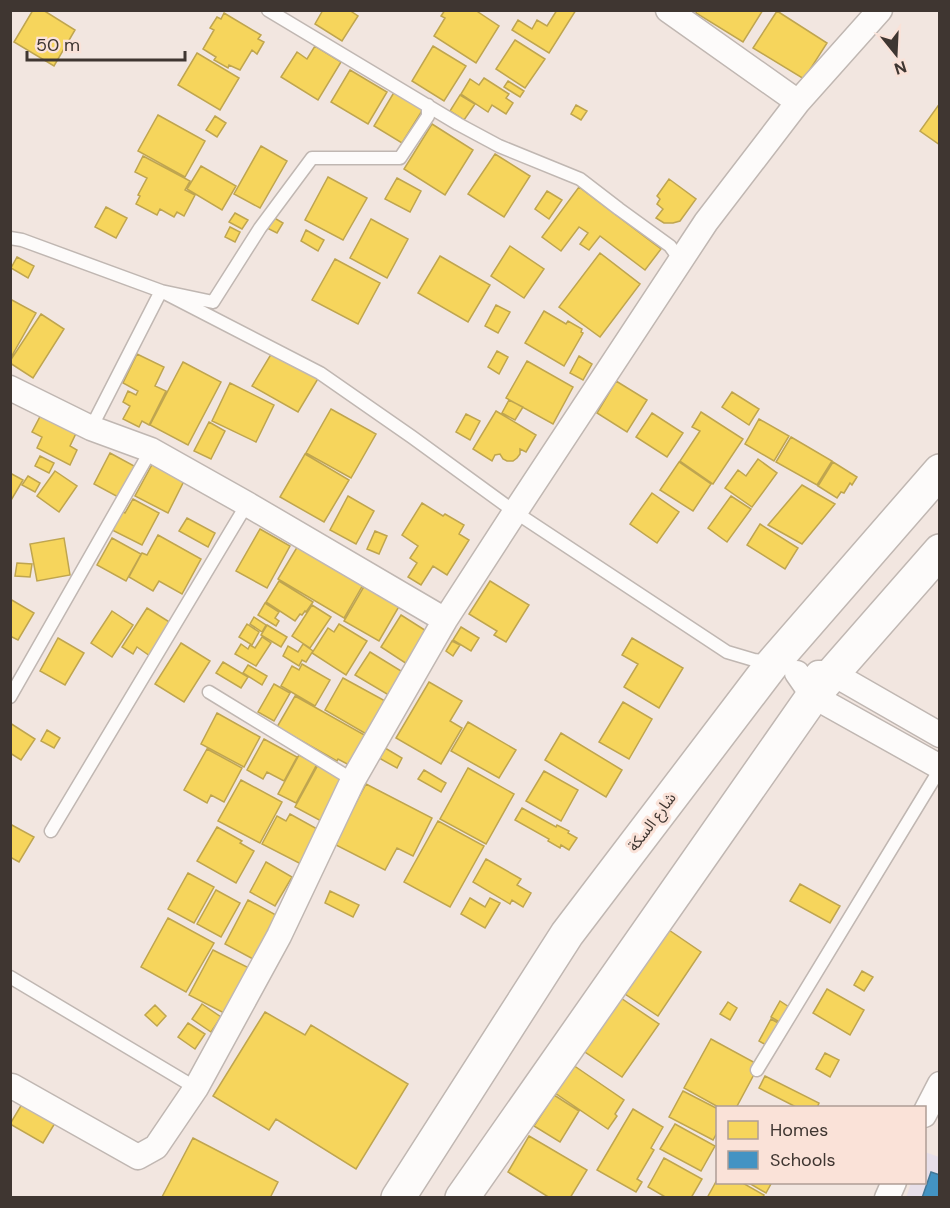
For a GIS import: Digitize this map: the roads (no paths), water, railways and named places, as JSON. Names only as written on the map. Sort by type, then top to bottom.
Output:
[{"type":"main road","name":"شارع السكة","points":[[462,1197],[798,674],[939,471]]},
{"type":"main road","name":"شارع السكة","points":[[398,1197],[567,934],[798,674],[939,551]]},
{"type":"street","points":[[668,10],[798,102]]},
{"type":"street","points":[[10,1088],[12,1086],[138,1156],[156,1147],[196,1088],[279,936],[352,780],[445,620],[706,222],[798,102],[880,10]]},
{"type":"street","points":[[10,388],[91,428],[151,450],[445,620]]},
{"type":"street","points":[[798,674],[939,735]]},
{"type":"street","points":[[798,674],[939,768]]},
{"type":"street","points":[[926,1111],[939,1084]]},
{"type":"lane","points":[[268,10],[458,124],[499,146],[580,179],[670,246],[681,261]]},
{"type":"lane","points":[[160,291],[213,302],[260,228],[312,158],[400,158],[428,116],[428,105]]},
{"type":"lane","points":[[10,238],[22,240],[160,291],[320,373],[412,436],[515,512],[727,652],[798,674]]},
{"type":"lane","points":[[91,428],[160,291]]},
{"type":"lane","points":[[10,697],[151,450]]},
{"type":"lane","points":[[51,831],[247,504]]},
{"type":"lane","points":[[209,692],[352,780]]},
{"type":"lane","points":[[757,1070],[939,768]]},
{"type":"lane","points":[[10,977],[196,1088]]}]
